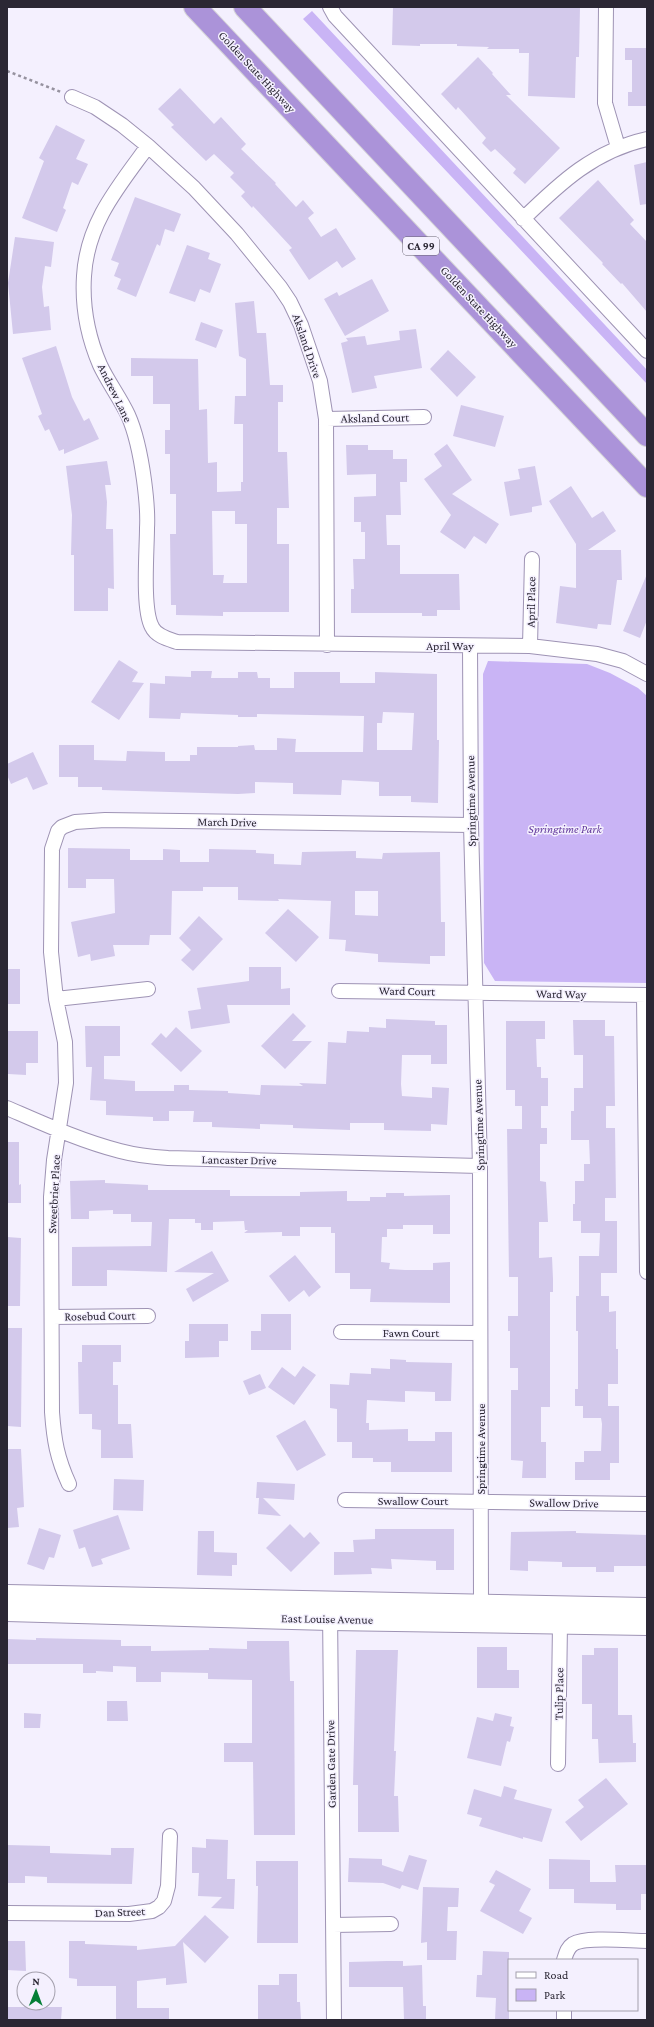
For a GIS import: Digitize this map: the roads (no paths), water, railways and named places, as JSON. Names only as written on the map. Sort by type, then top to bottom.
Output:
[{"type":"highway","name":"Golden State Highway","points":[[195,7],[647,486]]},
{"type":"highway","name":"CA 99","points":[[245,7],[647,435]]},
{"type":"street","points":[[330,7],[335,16],[647,351]]},
{"type":"street","points":[[606,7],[605,103],[618,147]]},
{"type":"street","name":"Aksland Drive","points":[[72,97],[94,107],[122,125],[148,146],[194,188],[237,234],[290,302],[301,325],[320,381],[326,418],[327,645]]},
{"type":"street","points":[[523,219],[578,169],[618,147],[647,139]]},
{"type":"street","name":"Andrew Lane","points":[[148,146],[98,217],[88,250],[84,276],[84,306],[89,335],[100,365],[128,416],[141,458],[148,525],[146,603],[152,627],[159,635],[177,642],[248,644]]},
{"type":"street","name":"Aksland Court","points":[[326,418],[424,417]]},
{"type":"street","name":"April Place","points":[[530,646],[532,559]]},
{"type":"street","name":"April Way","points":[[248,644],[530,646],[597,654],[623,661],[647,674]]},
{"type":"street","name":"Springtime Avenue","points":[[470,646],[471,825],[480,1166],[481,1605]]},
{"type":"street","name":"March Drive","points":[[52,904],[52,849],[58,831],[62,827],[75,822],[471,825]]},
{"type":"street","name":"Sweetbrier Place","points":[[52,904],[51,952],[56,999],[65,1042],[66,1084],[60,1130],[54,1160],[51,1197],[52,1412],[55,1445],[59,1463],[69,1484]]},
{"type":"street","points":[[56,999],[148,989]]},
{"type":"street","name":"Ward Court","points":[[339,990],[475,992]]},
{"type":"street","name":"Ward Way","points":[[475,992],[646,995]]},
{"type":"street","points":[[646,995],[647,1272]]},
{"type":"street","name":"Lancaster Drive","points":[[7,1108],[60,1130],[119,1151],[168,1158],[480,1166]]},
{"type":"street","name":"Rosebud Court","points":[[52,1316],[148,1316]]},
{"type":"street","name":"Fawn Court","points":[[341,1332],[480,1333]]},
{"type":"street","name":"Swallow Court","points":[[345,1500],[481,1501]]},
{"type":"street","name":"Swallow Drive","points":[[481,1501],[647,1504]]},
{"type":"street","name":"East Louise Avenue","points":[[7,1595],[560,1624],[647,1625]]},
{"type":"street","name":"East Louise Avenue","points":[[7,1611],[330,1611],[481,1605],[647,1608]]},
{"type":"street","name":"Garden Gate Drive","points":[[330,1611],[334,2020]]},
{"type":"street","name":"Tulip Place","points":[[558,1764],[560,1624]]},
{"type":"street","name":"Dan Street","points":[[7,1913],[129,1914],[152,1911],[159,1907],[164,1901],[168,1886],[170,1836]]},
{"type":"street","points":[[333,1925],[391,1924]]},
{"type":"street","points":[[564,1959],[567,1950],[573,1944],[586,1940],[647,1941]]},
{"type":"park label","name":"Springtime Park","points":[[565,829]]}]
